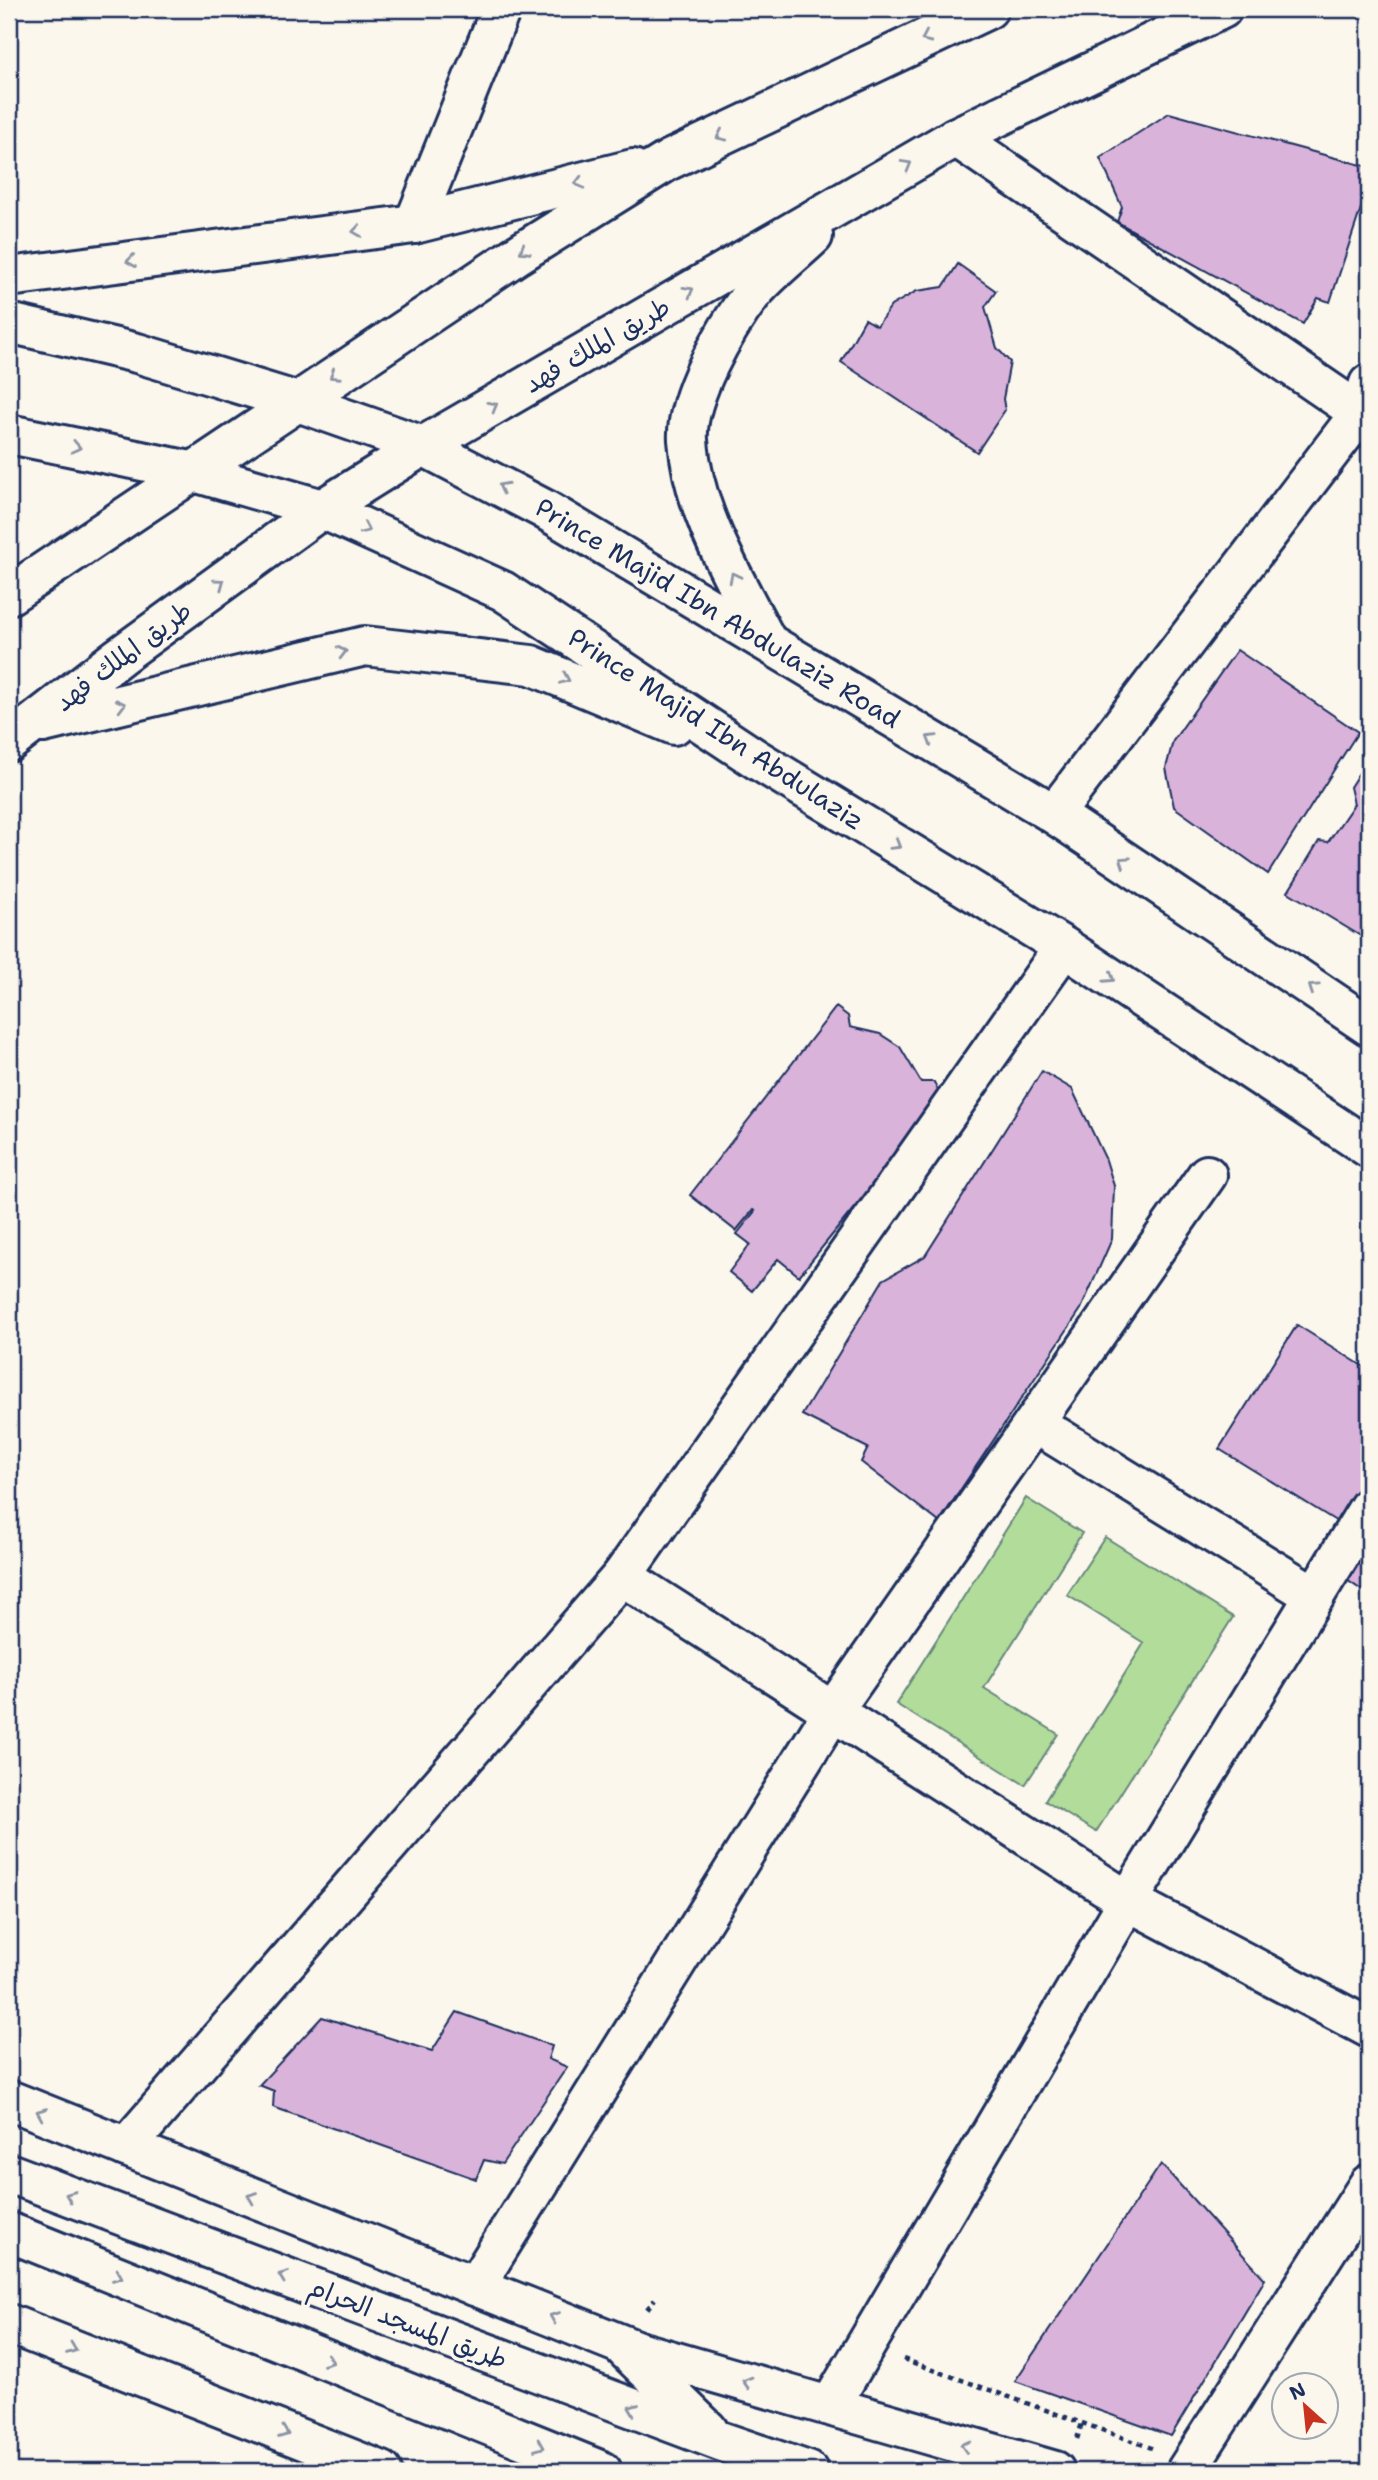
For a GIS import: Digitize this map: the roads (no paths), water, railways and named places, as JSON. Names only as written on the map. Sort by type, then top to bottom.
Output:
[{"type":"main road","points":[[414,223],[501,9]]},
{"type":"main road","points":[[9,595],[517,254],[669,160],[988,9]]},
{"type":"main road","name":"طريق الملك فهد","points":[[20,734],[120,656],[322,509],[423,446],[956,137],[1222,9]]},
{"type":"main road","points":[[956,137],[1366,406],[1054,814]]},
{"type":"main road","points":[[9,277],[414,223],[669,160]]},
{"type":"main road","points":[[765,638],[715,541],[699,492],[688,438],[698,383],[751,295],[860,192]]},
{"type":"main road","name":"Prince Majid Ibn Abdulaziz Road","points":[[9,323],[137,353],[295,401],[423,446],[544,509],[765,638],[1054,814],[1369,1026]]},
{"type":"main road","name":"Prince Majid Ibn Abdulaziz","points":[[9,434],[191,471],[322,509],[503,591],[756,759],[1064,947],[1369,1148]]},
{"type":"main road","points":[[20,734],[365,646],[531,665],[756,759]]},
{"type":"main road","points":[[126,2147],[622,1576],[1064,947]]},
{"type":"main road","points":[[475,2286],[833,1711],[1036,1424],[1207,1175]]},
{"type":"main road","points":[[1036,1424],[1315,1597]]},
{"type":"main road","points":[[830,2406],[1128,1901],[1369,1507]]},
{"type":"main road","points":[[622,1576],[1128,1901],[1369,2028]]},
{"type":"main road","points":[[9,2100],[618,2343],[1055,2471]]},
{"type":"main road","name":"طريق المسجد الحرام","points":[[9,2173],[720,2441],[807,2471]]},
{"type":"main road","points":[[1189,2467],[1369,2184]]},
{"type":"main road","points":[[9,2232],[602,2471]]},
{"type":"main road","points":[[9,2324],[382,2471]]},
{"type":"main road","points":[[618,2343],[720,2441]]}]
